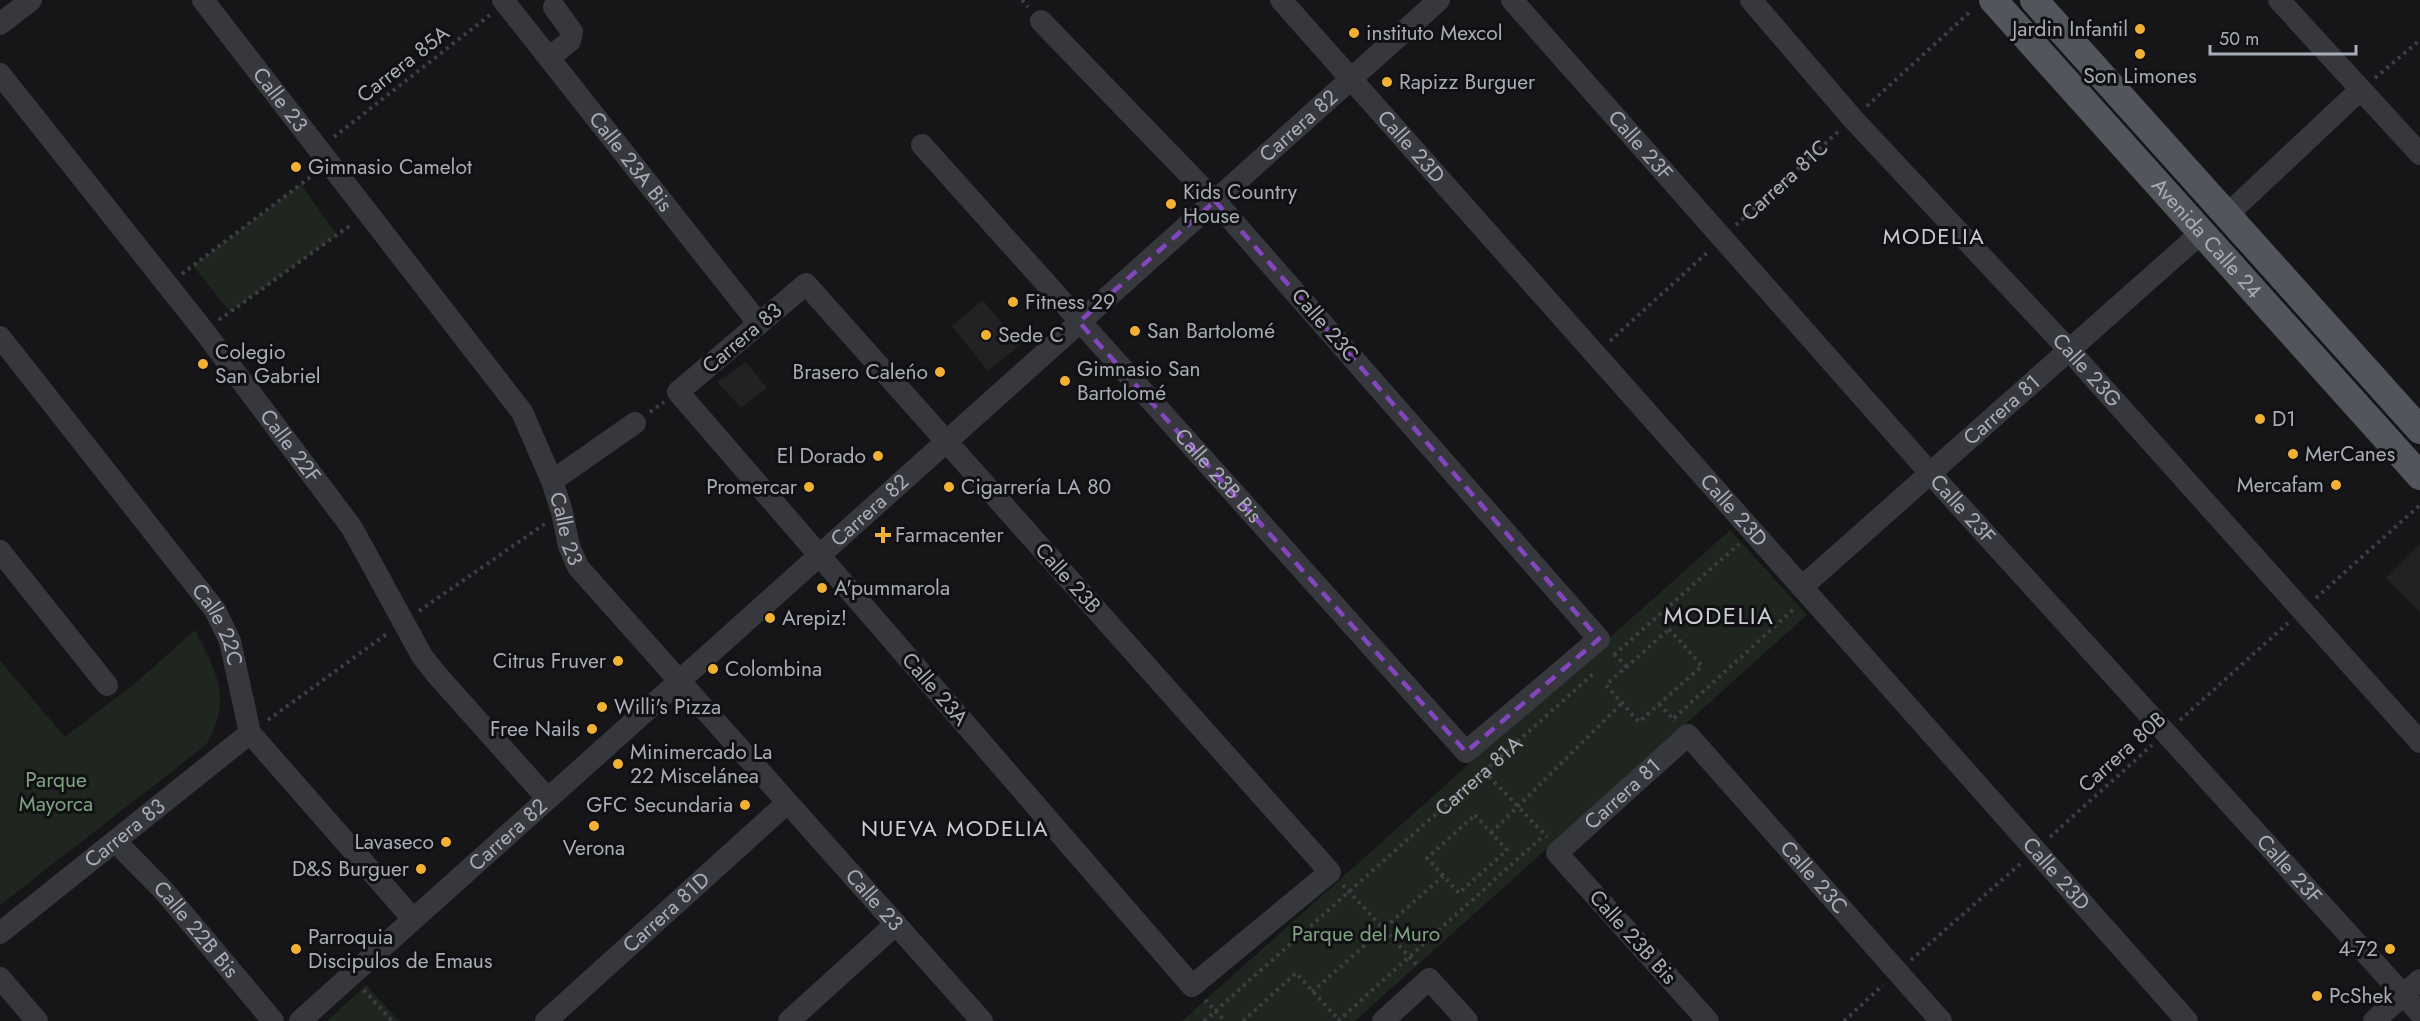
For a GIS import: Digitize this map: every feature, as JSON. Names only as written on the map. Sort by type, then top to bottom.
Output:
[{"type":"main road","name":"Avenida Calle 24","points":[[2034,0],[2420,430]]},
{"type":"main road","name":"Avenida Calle 24","points":[[1984,4],[2202,232],[2420,476]]},
{"type":"street","points":[[0,24],[31,0]]},
{"type":"street","name":"Calle 23","points":[[203,0],[522,412],[552,481],[562,512],[569,546],[578,567],[982,1021]]},
{"type":"street","name":"Calle 23D","points":[[1281,0],[2187,1021]]},
{"type":"street","name":"Carrera 82","points":[[300,1021],[1439,0]]},
{"type":"street","name":"Calle 23F","points":[[1512,0],[1930,473],[2167,732],[2412,987],[2420,1013]]},
{"type":"street","name":"Calle 23G","points":[[1751,0],[1853,119],[2069,350],[2420,742]]},
{"type":"street","points":[[2279,0],[2420,154]]},
{"type":"street","name":"Calle 23A Bis","points":[[506,1],[550,57],[631,175],[759,324]]},
{"type":"street","points":[[550,57],[570,41],[572,32],[554,7]]},
{"type":"street","name":"Calle 23C","points":[[1041,21],[1215,201],[1599,639]]},
{"type":"street","name":"Calle 22F","points":[[0,74],[204,331],[352,528],[422,656],[547,798]]},
{"type":"street","points":[[2227,215],[2361,90]]},
{"type":"street","name":"Calle 23B Bis","points":[[922,145],[1466,752]]},
{"type":"street","name":"Carrera 81","points":[[1802,587],[2202,232]]},
{"type":"street","name":"Carrera 83","points":[[678,392],[806,284]]},
{"type":"street","name":"Calle 23B","points":[[806,284],[1330,872]]},
{"type":"street","name":"Calle 22C","points":[[0,337],[215,610],[230,640],[250,733],[413,919]]},
{"type":"street","name":"Calle 23A","points":[[678,392],[1192,986]]},
{"type":"street","points":[[552,481],[635,423]]},
{"type":"street","points":[[0,551],[107,685]]},
{"type":"street","name":"Carrera 81A","points":[[1466,752],[1599,639]]},
{"type":"street","name":"Carrera 81","points":[[1557,853],[1680,727]]},
{"type":"street","name":"Calle 23C","points":[[1680,727],[1941,1021]]},
{"type":"street","name":"Carrera 83","points":[[0,933],[250,733]]},
{"type":"street","name":"Carrera 81D","points":[[546,1021],[787,803]]},
{"type":"street","name":"Calle 22B Bis","points":[[115,841],[164,891],[273,1021]]},
{"type":"street","name":"Calle 23B Bis","points":[[1557,853],[1708,1021]]},
{"type":"street","points":[[1192,986],[1330,872]]},
{"type":"street","points":[[789,1021],[896,924]]},
{"type":"street","points":[[0,978],[37,1021]]},
{"type":"street","points":[[1383,1021],[1430,979],[1467,1021]]},
{"type":"street","points":[[2374,1021],[2412,987]]},
{"type":"path","name":"Carrera 85A","points":[[167,285],[324,156],[506,1]]},
{"type":"path","name":"Carrera 81C","points":[[1595,355],[1853,119],[1984,4]]},
{"type":"path","points":[[2361,90],[2420,40]]},
{"type":"path","points":[[204,331],[367,213]]},
{"type":"path","points":[[635,423],[678,392]]},
{"type":"path","name":"Carrera 80B","points":[[1844,1021],[2420,505]]},
{"type":"path","points":[[1606,662],[1753,532]]},
{"type":"path","points":[[1669,629],[1702,666],[1639,722],[1622,703],[1606,685],[1669,629]]},
{"type":"path","name":"Carrera 81A","points":[[1204,1021],[1597,670]]},
{"type":"path","points":[[1491,832],[1622,703]]},
{"type":"path","points":[[1659,704],[1680,727]]},
{"type":"path","points":[[1466,752],[1545,834],[1557,853]]},
{"type":"path","points":[[1475,815],[1507,850],[1459,893],[1443,876],[1427,858],[1475,815]]},
{"type":"path","points":[[1330,872],[1430,979]]},
{"type":"path","points":[[1312,992],[1443,876]]},
{"type":"path","points":[[1243,1021],[1296,973],[1339,1020]]},
{"type":"path","points":[[1192,986],[1225,1021]]},
{"type":"path","points":[[362,988],[392,1021]]},
{"type":"highlighted area","points":[[1215,201],[1599,639],[1466,752],[1079,322]]},
{"type":"shaded area","name":"Sede C","points":[[983,300],[1020,345],[988,371],[952,326]]},
{"type":"shaded area","points":[[746,362],[767,388],[741,408],[717,382]]},
{"type":"shaded area","points":[[2420,544],[2420,612],[2386,578]]},
{"type":"green space","points":[[301,184],[337,235],[230,312],[193,266]]},
{"type":"green space","name":"Parque del Muro","points":[[1730,530],[1807,615],[1355,1021],[1182,1021]]},
{"type":"green space","name":"Parque Mayorca","points":[[195,630],[210,660],[219,686],[219,713],[206,745],[0,905],[0,661],[65,737],[134,684]]},
{"type":"green space","points":[[366,985],[399,1021],[327,1021]]},
{"type":"place","name":"Jardin Infantil","points":[[2140,29]]},
{"type":"place","name":"instituto Mexcol","points":[[1354,33]]},
{"type":"place","name":"Son Limones","points":[[2140,54]]},
{"type":"place","name":"Rapizz Burguer","points":[[1387,82]]},
{"type":"place","name":"Gimnasio Camelot","points":[[296,167]]},
{"type":"place","name":"Kids Country House","points":[[1171,204]]},
{"type":"place","name":"Fitness 29","points":[[1013,302]]},
{"type":"place","name":"San Bartolomé","points":[[1135,331]]},
{"type":"place","name":"Sede C","points":[[986,335]]},
{"type":"place","name":"Colegio San Gabriel","points":[[203,364]]},
{"type":"place","name":"Brasero Caleńo","points":[[940,372]]},
{"type":"place","name":"Gimnasio San Bartolomé","points":[[1065,381]]},
{"type":"place","name":"D1","points":[[2260,419]]},
{"type":"place","name":"MerCanes","points":[[2293,454]]},
{"type":"place","name":"El Dorado","points":[[878,456]]},
{"type":"place","name":"Mercafam","points":[[2336,485]]},
{"type":"place","name":"Promercar","points":[[809,487]]},
{"type":"place","name":"Cigarrería LA 80","points":[[949,487]]},
{"type":"place","name":"Farmacenter","points":[[883,535]]},
{"type":"place","name":"A'pummarola","points":[[822,588]]},
{"type":"place","name":"Arepiz!","points":[[770,618]]},
{"type":"place","name":"Citrus Fruver","points":[[618,661]]},
{"type":"place","name":"Colombina","points":[[713,669]]},
{"type":"place","name":"Willi's Pizza","points":[[602,707]]},
{"type":"place","name":"Free Nails","points":[[592,729]]},
{"type":"place","name":"Minimercado La 22 Miscelánea","points":[[618,764]]},
{"type":"place","name":"GFC Secundaria","points":[[745,805]]},
{"type":"place","name":"Verona","points":[[594,826]]},
{"type":"place","name":"Lavaseco","points":[[446,842]]},
{"type":"place","name":"D&S Burguer","points":[[421,869]]},
{"type":"place","name":"Parroquia Discipulos de Emaus","points":[[296,949]]},
{"type":"place","name":"4-72","points":[[2390,949]]},
{"type":"place","name":"PcShek","points":[[2317,996]]},
{"type":"district","name":"MODELIA","points":[[1934,236]]},
{"type":"district","name":"MODELIA","points":[[1719,615]]},
{"type":"district","name":"NUEVA MODELIA","points":[[955,828]]}]
